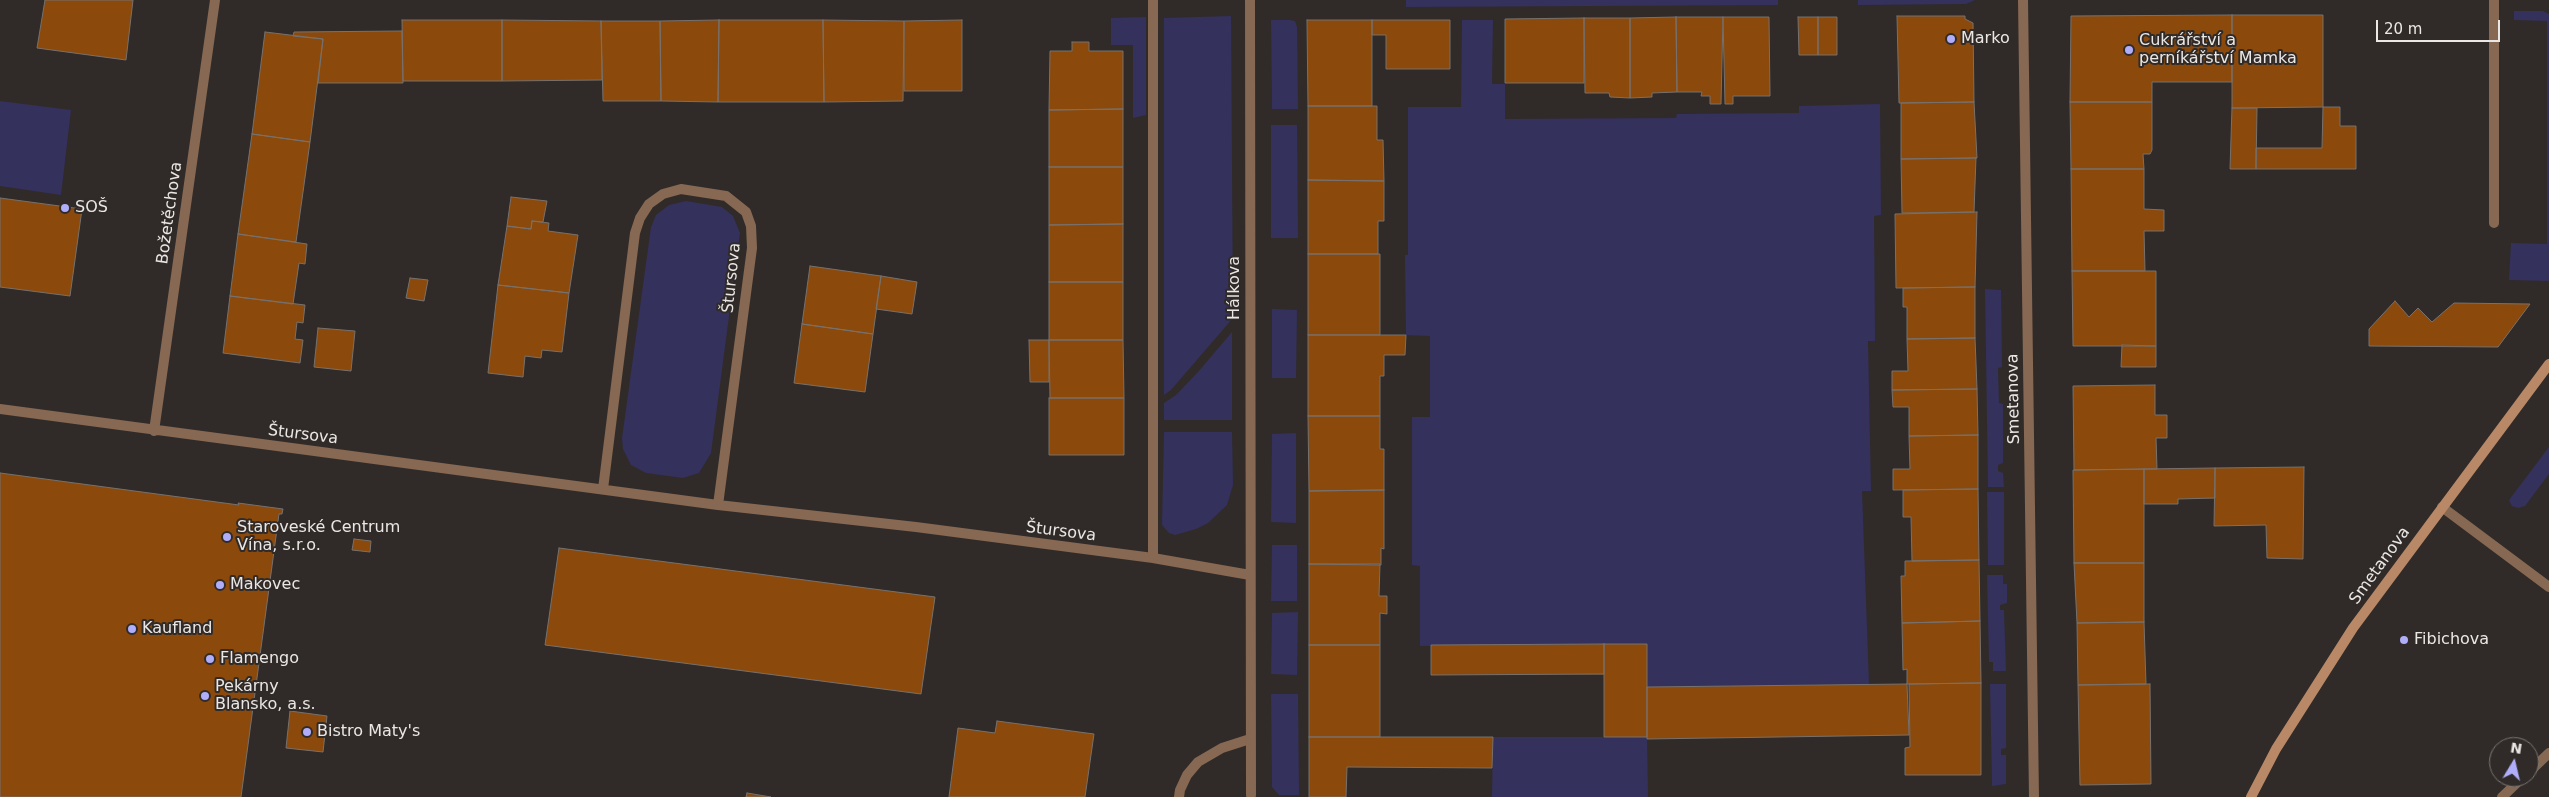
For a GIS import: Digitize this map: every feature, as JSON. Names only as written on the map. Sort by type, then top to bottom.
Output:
[{"type":"street","name":"Božetěchova","points":[[154,431],[215,0]]},
{"type":"street","points":[[1153,0],[1153,558]]},
{"type":"street","name":"Hálkova","points":[[1250,0],[1251,796]]},
{"type":"street","name":"Smetanova","points":[[2023,0],[2034,797]]},
{"type":"street","points":[[2494,0],[2494,223]]},
{"type":"street","name":"Štursova","points":[[603,489],[635,233],[640,218],[649,204],[663,194],[681,189],[726,196],[746,212],[751,226],[752,248],[718,505]]},
{"type":"street","name":"Smetanova","points":[[2251,797],[2276,749],[2332,659],[2549,364]]},
{"type":"street","name":"Štursova","points":[[0,409],[718,505],[916,527],[1153,558],[1250,575]]},
{"type":"street","points":[[2442,507],[2549,587]]},
{"type":"street","points":[[1179,797],[1180,790],[1188,775],[1198,762],[1222,748],[1250,739]]},
{"type":"street","points":[[2539,762],[2549,753]]},
{"type":"street","points":[[2502,797],[2512,787]]},
{"type":"shaded area","points":[[1406,0],[1778,0],[1778,5],[1406,7]]},
{"type":"shaded area","points":[[1858,0],[1975,0],[1966,4],[1858,5]]},
{"type":"shaded area","points":[[2514,11],[2543,11],[2549,14],[2549,281],[2509,280],[2511,243],[2547,244],[2547,21],[2514,20]]},
{"type":"shaded area","points":[[1231,16],[1233,318],[1171,390],[1164,395],[1164,18]]},
{"type":"shaded area","points":[[1146,17],[1146,115],[1133,118],[1133,45],[1111,45],[1111,18]]},
{"type":"shaded area","points":[[1271,20],[1295,21],[1297,27],[1298,109],[1272,109]]},
{"type":"shaded area","points":[[1462,20],[1493,20],[1492,84],[1505,84],[1505,119],[1676,118],[1677,114],[1799,113],[1799,106],[1880,104],[1881,215],[1874,216],[1875,341],[1868,341],[1871,491],[1862,491],[1869,684],[1647,687],[1647,644],[1420,646],[1420,566],[1412,565],[1412,417],[1430,417],[1430,336],[1406,335],[1405,255],[1408,255],[1408,107],[1461,107]]},
{"type":"shaded area","points":[[0,101],[71,110],[61,195],[0,186]]},
{"type":"shaded area","points":[[1271,125],[1297,125],[1298,238],[1271,238]]},
{"type":"shaded area","points":[[686,201],[722,207],[733,216],[740,233],[711,453],[699,473],[683,478],[646,473],[631,465],[623,449],[622,438],[651,227],[656,215],[669,205]]},
{"type":"shaded area","points":[[1985,289],[2001,290],[2002,367],[1998,368],[1999,403],[2003,404],[2003,463],[1998,465],[1998,471],[2003,473],[2004,487],[1988,487]]},
{"type":"shaded area","points":[[1272,309],[1297,310],[1296,378],[1272,378]]},
{"type":"shaded area","points":[[1232,332],[1232,420],[1164,420],[1164,403],[1176,395]]},
{"type":"shaded area","points":[[1164,432],[1232,432],[1233,485],[1227,505],[1208,523],[1196,529],[1175,535],[1169,533],[1162,525]]},
{"type":"shaded area","points":[[1296,433],[1296,523],[1271,522],[1272,434]]},
{"type":"shaded area","points":[[2549,447],[2549,474],[2525,506],[2518,508],[2512,506],[2509,500]]},
{"type":"shaded area","points":[[1987,492],[2004,492],[2004,565],[1988,565]]},
{"type":"shaded area","points":[[1272,545],[1297,545],[1297,601],[1271,601]]},
{"type":"shaded area","points":[[1987,575],[2003,575],[2003,584],[2007,584],[2007,603],[2000,605],[2000,610],[2004,610],[2006,671],[1993,671],[1993,662],[1989,662]]},
{"type":"shaded area","points":[[1298,612],[1297,675],[1271,674],[1272,613]]},
{"type":"shaded area","points":[[1990,684],[2006,684],[2006,748],[2001,749],[2001,755],[2006,755],[2006,784],[1992,786]]},
{"type":"shaded area","points":[[1271,694],[1298,694],[1299,795],[1279,795],[1272,787]]},
{"type":"shaded area","points":[[1493,737],[1647,737],[1648,797],[1492,797]]},
{"type":"building","points":[[45,0],[133,0],[126,60],[37,48]]},
{"type":"building","points":[[2232,15],[2232,82],[2152,82],[2152,102],[2070,102],[2071,16]]},
{"type":"building","points":[[2232,15],[2323,15],[2323,107],[2232,108]]},
{"type":"building","points":[[1897,16],[1965,16],[1965,19],[1973,23],[1974,102],[1899,103]]},
{"type":"building","points":[[1676,17],[1723,17],[1721,104],[1710,104],[1710,96],[1701,96],[1702,92],[1677,92]]},
{"type":"building","points":[[1676,17],[1677,92],[1652,93],[1652,97],[1630,98],[1630,18]]},
{"type":"building","points":[[1723,17],[1769,17],[1770,96],[1733,96],[1733,104],[1725,104]]},
{"type":"building","points":[[1798,17],[1818,17],[1818,55],[1799,55]]},
{"type":"building","points":[[1818,17],[1837,17],[1837,55],[1818,55]]},
{"type":"building","points":[[1584,18],[1630,18],[1630,98],[1610,97],[1609,93],[1585,93]]},
{"type":"building","points":[[1584,18],[1584,83],[1505,83],[1505,19]]},
{"type":"building","points":[[402,20],[502,20],[502,81],[403,81]]},
{"type":"building","points":[[502,20],[601,21],[602,80],[502,81]]},
{"type":"building","points":[[719,20],[718,102],[661,101],[660,21]]},
{"type":"building","points":[[719,20],[823,20],[824,102],[718,102]]},
{"type":"building","points":[[823,20],[904,21],[903,101],[824,102]]},
{"type":"building","points":[[962,20],[962,91],[904,91],[904,21]]},
{"type":"building","points":[[1307,20],[1372,20],[1372,106],[1308,106]]},
{"type":"building","points":[[1372,20],[1450,20],[1450,69],[1386,69],[1386,35],[1372,35]]},
{"type":"building","points":[[601,21],[660,21],[661,101],[603,101]]},
{"type":"building","points":[[402,31],[403,83],[318,83],[323,39],[293,36],[294,32]]},
{"type":"building","points":[[265,32],[323,39],[310,142],[252,134]]},
{"type":"building","points":[[1072,42],[1089,42],[1089,51],[1123,51],[1123,109],[1049,110],[1050,51],[1072,51]]},
{"type":"building","points":[[1974,102],[1977,158],[1901,159],[1901,103]]},
{"type":"building","points":[[2070,102],[2152,102],[2152,150],[2150,154],[2143,154],[2144,169],[2071,169]]},
{"type":"building","points":[[1308,106],[1377,106],[1377,140],[1383,140],[1384,181],[1308,180]]},
{"type":"building","points":[[2323,107],[2340,107],[2340,126],[2356,126],[2356,169],[2256,169],[2256,148],[2322,148]]},
{"type":"building","points":[[2232,108],[2257,108],[2256,169],[2230,169]]},
{"type":"building","points":[[1123,109],[1123,167],[1049,167],[1049,110]]},
{"type":"building","points":[[252,134],[310,142],[296,242],[238,234]]},
{"type":"building","points":[[1976,158],[1974,212],[1902,213],[1901,159]]},
{"type":"building","points":[[1049,167],[1123,167],[1123,224],[1049,225]]},
{"type":"building","points":[[2071,169],[2144,169],[2144,209],[2164,210],[2164,231],[2144,231],[2145,271],[2072,271]]},
{"type":"building","points":[[1308,180],[1384,181],[1384,221],[1378,221],[1378,254],[1308,254]]},
{"type":"building","points":[[511,197],[547,201],[543,222],[532,221],[531,229],[507,226]]},
{"type":"building","points":[[0,198],[82,209],[70,296],[0,287]]},
{"type":"building","points":[[1977,212],[1975,287],[1896,288],[1895,214]]},
{"type":"building","points":[[532,221],[549,223],[548,231],[578,235],[569,293],[498,285],[507,226],[531,229]]},
{"type":"building","points":[[1123,224],[1123,282],[1049,282],[1049,225]]},
{"type":"building","points":[[238,234],[307,244],[305,264],[299,263],[293,304],[230,296]]},
{"type":"building","points":[[1308,254],[1380,254],[1380,335],[1308,335]]},
{"type":"building","points":[[810,266],[881,276],[873,334],[802,324]]},
{"type":"building","points":[[2072,271],[2156,271],[2156,346],[2073,346]]},
{"type":"building","points":[[881,276],[917,282],[912,314],[876,309]]},
{"type":"building","points":[[410,278],[428,280],[424,301],[406,298]]},
{"type":"building","points":[[1049,282],[1123,282],[1123,340],[1049,340]]},
{"type":"building","points":[[498,285],[569,293],[562,352],[542,350],[541,358],[525,356],[523,377],[488,373]]},
{"type":"building","points":[[1975,287],[1975,338],[1907,339],[1907,307],[1903,307],[1903,288]]},
{"type":"building","points":[[230,296],[305,305],[303,323],[297,322],[295,339],[303,340],[300,363],[223,353]]},
{"type":"building","points":[[2395,301],[2409,317],[2418,308],[2432,322],[2454,303],[2530,304],[2498,347],[2369,346],[2369,329]]},
{"type":"building","points":[[802,324],[873,334],[865,392],[794,383]]},
{"type":"building","points":[[318,328],[355,331],[351,371],[314,367]]},
{"type":"building","points":[[1308,335],[1406,335],[1405,355],[1384,355],[1384,376],[1380,376],[1380,416],[1308,416]]},
{"type":"building","points":[[1975,338],[1977,389],[1892,390],[1892,371],[1908,371],[1907,339]]},
{"type":"building","points":[[1029,340],[1049,340],[1049,382],[1030,382]]},
{"type":"building","points":[[1049,340],[1123,340],[1124,398],[1050,398]]},
{"type":"building","points":[[2122,345],[2156,346],[2156,367],[2121,367]]},
{"type":"building","points":[[2155,385],[2155,415],[2167,415],[2167,438],[2156,438],[2157,469],[2074,470],[2073,386]]},
{"type":"building","points":[[1977,389],[1978,435],[1909,436],[1909,407],[1893,407],[1892,390]]},
{"type":"building","points":[[1049,398],[1124,398],[1124,455],[1049,455]]},
{"type":"building","points":[[1308,416],[1380,416],[1380,449],[1384,449],[1384,490],[1309,491]]},
{"type":"building","points":[[1978,435],[1978,489],[1893,490],[1893,469],[1910,469],[1909,436]]},
{"type":"building","points":[[2304,467],[2303,559],[2267,558],[2266,525],[2214,526],[2215,468]]},
{"type":"building","points":[[2215,468],[2215,498],[2178,499],[2178,504],[2144,504],[2144,469]]},
{"type":"building","points":[[2144,469],[2144,563],[2074,563],[2073,470]]},
{"type":"building","name":"Kaufland","points":[[0,473],[239,505],[238,503],[283,509],[282,514],[279,514],[241,797],[0,797]]},
{"type":"building","points":[[1978,489],[1979,560],[1912,561],[1911,517],[1903,517],[1903,490]]},
{"type":"building","points":[[1384,490],[1384,549],[1381,548],[1381,565],[1309,564],[1309,491]]},
{"type":"building","points":[[354,539],[371,541],[370,552],[352,550]]},
{"type":"building","points":[[559,548],[935,597],[921,694],[545,645]]},
{"type":"building","points":[[1979,560],[1980,621],[1902,623],[1901,576],[1905,576],[1905,561]]},
{"type":"building","points":[[2074,563],[2144,563],[2144,622],[2077,623]]},
{"type":"building","points":[[1309,564],[1380,564],[1379,596],[1387,596],[1387,614],[1380,613],[1380,645],[1309,645]]},
{"type":"building","points":[[1980,621],[1981,683],[1907,684],[1907,669],[1903,670],[1902,623]]},
{"type":"building","points":[[2144,622],[2146,684],[2078,685],[2077,623]]},
{"type":"building","points":[[1604,644],[1604,674],[1431,675],[1431,645]]},
{"type":"building","points":[[1604,644],[1647,644],[1647,737],[1604,737]]},
{"type":"building","points":[[1309,645],[1380,645],[1380,737],[1309,737]]},
{"type":"building","points":[[1981,683],[1981,775],[1905,775],[1905,748],[1910,747],[1909,684]]},
{"type":"building","points":[[1907,684],[1909,735],[1647,739],[1647,687]]},
{"type":"building","points":[[2150,684],[2151,784],[2080,785],[2078,685]]},
{"type":"building","name":"Bistro Maty's","points":[[290,711],[327,716],[323,752],[286,748]]},
{"type":"building","points":[[997,721],[1094,734],[1085,797],[949,797],[958,728],[995,733]]},
{"type":"building","points":[[1309,737],[1493,737],[1492,768],[1347,767],[1346,797],[1309,797]]},
{"type":"building","points":[[747,793],[771,797],[746,797]]},
{"type":"place","name":"Marko","points":[[1951,39]]},
{"type":"place","name":"Cukrářství a perníkářství Mamka","points":[[2129,50]]},
{"type":"place","name":"SOŠ","points":[[65,208]]},
{"type":"place","name":"Staroveské Centrum Vína, s.r.o.","points":[[227,537]]},
{"type":"place","name":"Makovec","points":[[220,585]]},
{"type":"place","name":"Kaufland","points":[[132,629]]},
{"type":"place","name":"Fibichova","points":[[2404,640]]},
{"type":"place","name":"Flamengo","points":[[210,659]]},
{"type":"place","name":"Pekárny Blansko, a.s.","points":[[205,696]]},
{"type":"place","name":"Bistro Maty's","points":[[307,732]]}]
